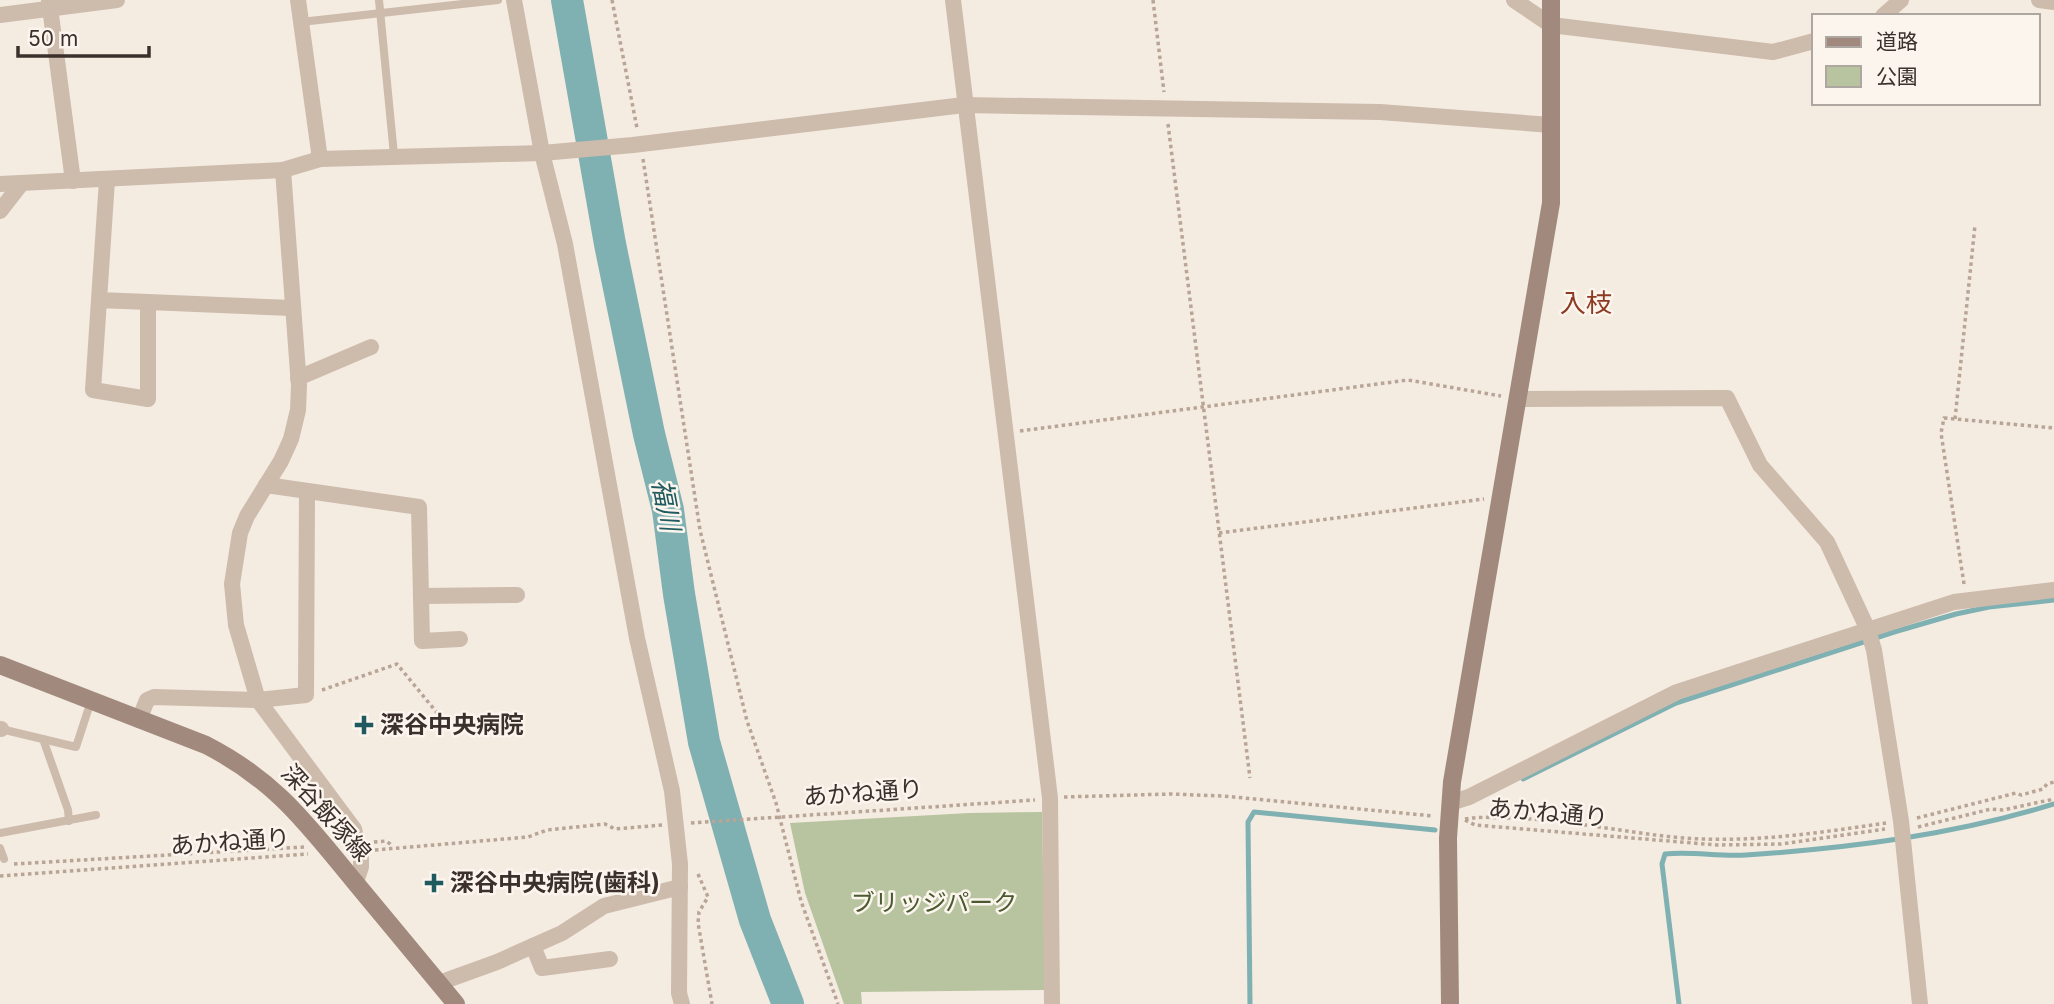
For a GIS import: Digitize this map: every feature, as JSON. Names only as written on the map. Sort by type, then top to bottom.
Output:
[{"type":"street","points":[[0,15],[50,5],[117,0]]},
{"type":"street","points":[[298,0],[320,159]]},
{"type":"street","points":[[514,0],[548,152],[637,638],[672,791],[677,825],[680,887],[679,993],[682,1004]]},
{"type":"street","points":[[953,0],[1050,798],[1052,1004]]},
{"type":"street","points":[[1514,0],[1551,24],[1773,52],[1812,42]]},
{"type":"street","points":[[1450,1004],[1448,838],[1456,750],[1551,203],[1551,0]]},
{"type":"street","points":[[1885,14],[1902,0]]},
{"type":"street","points":[[2039,0],[2054,2]]},
{"type":"street","points":[[50,5],[72,181]]},
{"type":"street","points":[[0,184],[282,170],[320,159],[548,152],[637,145],[964,105],[1380,111],[1552,125]]},
{"type":"street","points":[[282,170],[298,378],[298,410],[292,439],[247,516],[240,533],[232,584],[236,625],[258,700],[354,829],[361,867],[356,883]]},
{"type":"street","points":[[107,180],[93,390],[148,399],[148,302]]},
{"type":"street","points":[[0,211],[20,184]]},
{"type":"street","points":[[99,300],[292,308]]},
{"type":"street","points":[[298,378],[371,347]]},
{"type":"street","points":[[1517,399],[1727,398],[1760,465],[1827,542],[1868,630],[1881,688],[1901,821],[1920,1004]]},
{"type":"street","points":[[266,485],[419,507],[422,641],[460,639]]},
{"type":"street","points":[[139,720],[147,700],[154,697],[258,700],[306,695],[307,491]]},
{"type":"street","points":[[1450,803],[1469,797],[1677,692],[1966,600],[2054,590]]},
{"type":"street","points":[[421,596],[517,595]]},
{"type":"street","name":"深谷飯塚線","points":[[0,665],[206,745],[236,760],[299,813],[456,1004]]},
{"type":"street","points":[[439,983],[497,962],[562,933],[604,906],[680,887]]},
{"type":"street","points":[[533,946],[542,968],[610,959]]},
{"type":"lane","points":[[379,0],[394,155]]},
{"type":"lane","points":[[300,22],[498,0]]},
{"type":"lane","points":[[0,729],[76,747],[92,701]]},
{"type":"lane","points":[[43,739],[68,810],[69,821]]},
{"type":"lane","points":[[0,833],[96,815]]},
{"type":"lane","points":[[0,848],[5,861]]},
{"type":"path","points":[[612,0],[700,530],[747,721],[780,816],[801,901],[838,1004]]},
{"type":"path","points":[[1153,0],[1250,778]]},
{"type":"path","points":[[1955,419],[1975,225]]},
{"type":"path","points":[[1005,433],[1408,380],[1517,399]]},
{"type":"path","points":[[1966,600],[1941,433],[1944,418],[2054,428]]},
{"type":"path","points":[[1219,533],[1500,497]]},
{"type":"path","points":[[306,695],[397,664],[438,714],[455,722],[481,718],[495,734]]},
{"type":"path","points":[[1909,820],[2016,793],[2021,795],[2043,789],[2047,783],[2054,782]]},
{"type":"path","points":[[1055,798],[1170,794],[1223,796],[1434,816]]},
{"type":"path","name":"あかね通り","points":[[687,824],[1042,799]]},
{"type":"path","points":[[1917,827],[2054,799]]},
{"type":"path","name":"あかね通り","points":[[1892,822],[1780,838],[1749,839],[1683,838],[1526,818],[1464,819],[1475,825],[1717,845],[1781,844],[1893,828]]},
{"type":"path","points":[[360,852],[528,837],[548,830],[605,824],[615,829],[669,825]]},
{"type":"path","name":"あかね通り","points":[[5,861],[328,849]]},
{"type":"path","name":"あかね通り","points":[[0,876],[328,849]]},
{"type":"path","points":[[694,867],[708,897],[699,912],[698,923],[712,1004]]},
{"type":"green space","name":"ブリッジパーク","points":[[1042,812],[1045,990],[861,992],[862,1004],[844,1004],[805,893],[790,823],[969,813]]},
{"type":"waterway","name":"福川","points":[[567,0],[610,244],[649,434],[668,510],[704,742],[755,920],[788,1004]]},
{"type":"waterway","points":[[1523,779],[1676,703],[1956,614],[1989,607],[2054,600]]},
{"type":"waterway","points":[[1679,1004],[1662,864],[1665,854],[1746,855],[1863,844],[1940,832],[2054,804]]},
{"type":"waterway","points":[[1250,1004],[1248,822],[1254,812],[1435,830]]},
{"type":"place","name":"深谷中央病院","points":[[364,725]]},
{"type":"place","name":"深谷中央病院(歯科)","points":[[434,883]]},
{"type":"district","name":"入枝","points":[[1586,303]]}]
